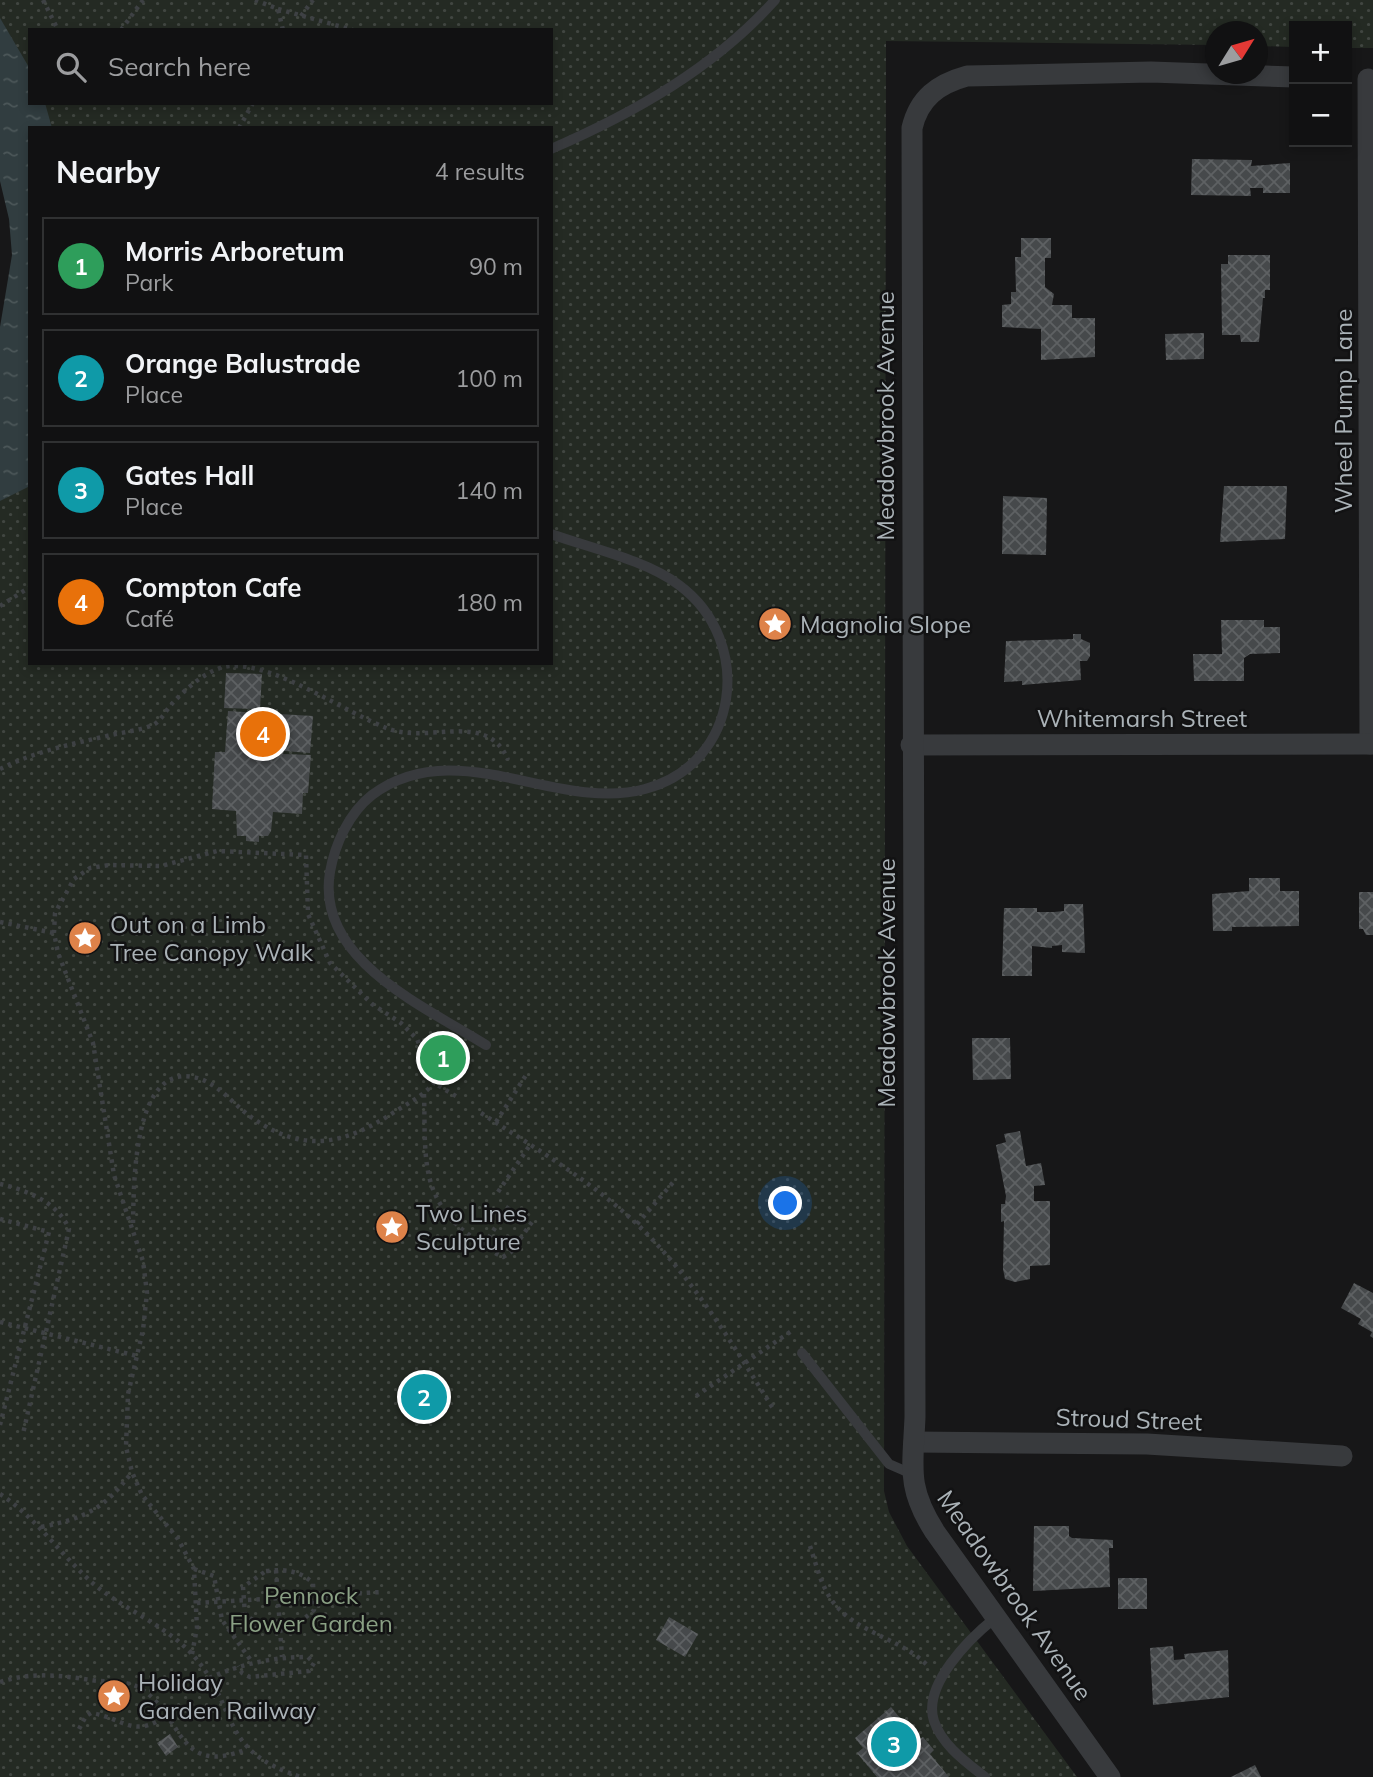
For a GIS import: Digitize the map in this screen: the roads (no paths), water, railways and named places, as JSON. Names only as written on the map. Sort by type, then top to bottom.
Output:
[{"type":"street","name":"Meadowbrook Avenue","points":[[1110,1777],[995,1618],[922,1511],[915,1496],[912,1474],[912,128],[923,100],[951,80],[967,76],[1152,72],[1289,77]]},
{"type":"street","name":"Wheel Pump Lane","points":[[1363,79],[1371,744]]},
{"type":"street","name":"Whitemarsh Street","points":[[911,745],[1371,744]]},
{"type":"street","name":"Stroud Street","points":[[914,1442],[1147,1444],[1342,1456]]},
{"type":"lane","points":[[553,148],[646,103],[681,81],[740,34],[775,0]]},
{"type":"lane","points":[[486,1045],[363,964],[340,933],[333,916],[329,880],[331,862],[345,827],[366,800],[409,775],[447,770],[613,793],[655,786],[677,775],[704,750],[715,733],[727,697],[728,661],[723,641],[704,609],[690,594],[661,574],[553,535]]},
{"type":"lane","points":[[802,1353],[890,1464],[912,1474]]},
{"type":"lane","points":[[985,1777],[944,1740],[933,1720],[932,1700],[939,1682],[972,1637],[995,1618]]},
{"type":"water","points":[[0,18],[28,66],[28,105],[46,105],[51,126],[28,126],[28,487],[0,501],[0,327],[12,255],[9,219],[0,181]]},
{"type":"place","name":"Magnolia Slope","points":[[775,624]]},
{"type":"place","name":"Compton Cafe","points":[[263,734]]},
{"type":"place","name":"Out on a Limb Tree Canopy Walk","points":[[85,938]]},
{"type":"place","name":"Morris Arboretum","points":[[443,1058]]},
{"type":"place","name":"Two Lines Sculpture","points":[[392,1227]]},
{"type":"place","name":"Orange Balustrade","points":[[424,1397]]},
{"type":"place","name":"Holiday Garden Railway","points":[[114,1696]]},
{"type":"place","name":"Gates Hall","points":[[894,1744]]},
{"type":"park label","name":"Pennock Flower Garden","points":[[311,1609]]}]
